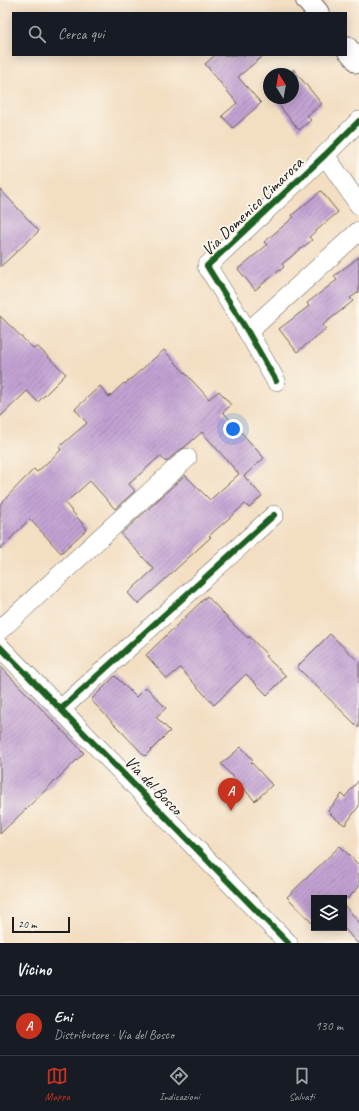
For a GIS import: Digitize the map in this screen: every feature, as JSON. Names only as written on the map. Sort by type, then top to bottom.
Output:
[{"type":"street","points":[[307,0],[317,12]]},
{"type":"street","points":[[347,48],[359,62]]},
{"type":"street","name":"Via Domenico Cimarosa","points":[[276,381],[248,332],[207,266],[359,122]]},
{"type":"street","points":[[325,155],[359,205]]},
{"type":"street","points":[[248,332],[359,231]]},
{"type":"street","points":[[0,630],[187,458]]},
{"type":"street","points":[[61,709],[274,514]]},
{"type":"street","name":"Via del Bosco","points":[[0,647],[288,943]]},
{"type":"building","points":[[214,56],[263,56],[238,77],[261,103],[233,128],[222,116],[237,103],[205,64]]},
{"type":"building","points":[[299,76],[322,104],[307,116],[311,120],[299,130],[278,104],[299,104]]},
{"type":"building","points":[[0,189],[39,231],[0,267]]},
{"type":"building","points":[[321,191],[338,212],[309,237],[312,240],[282,264],[284,267],[255,290],[238,269],[267,245],[264,242],[294,217],[292,215]]},
{"type":"building","points":[[359,257],[359,292],[350,298],[353,301],[323,325],[326,329],[297,352],[279,329],[309,306],[307,303],[337,280],[334,276]]},
{"type":"building","points":[[0,316],[34,349],[37,346],[66,374],[38,402],[27,391],[0,417]]},
{"type":"building","points":[[164,350],[209,399],[219,391],[231,405],[223,412],[264,458],[244,476],[262,496],[249,508],[245,504],[209,536],[211,537],[138,604],[128,593],[154,569],[121,534],[185,475],[210,500],[239,474],[202,432],[166,462],[160,456],[129,484],[135,491],[115,509],[90,481],[65,503],[87,529],[61,553],[30,519],[0,549],[0,504],[34,469],[37,472],[61,450],[59,447],[87,423],[75,409],[100,386],[109,397]]},
{"type":"building","points":[[207,596],[235,626],[248,638],[249,636],[267,655],[265,656],[286,676],[267,695],[246,674],[214,705],[180,668],[167,679],[146,655]]},
{"type":"building","points":[[330,634],[359,662],[359,728],[297,667]]},
{"type":"building","points":[[0,666],[84,753],[0,834]]},
{"type":"building","points":[[115,676],[136,697],[146,687],[166,708],[156,717],[170,731],[145,756],[91,700]]},
{"type":"building","points":[[241,747],[253,760],[251,762],[272,785],[255,801],[221,764]]},
{"type":"building","points":[[359,780],[359,806],[345,825],[328,811],[342,794],[345,797]]},
{"type":"building","points":[[340,846],[359,865],[359,887],[348,898],[347,895],[311,895],[311,922],[287,897]]},
{"type":"building","points":[[347,908],[359,922],[359,943],[357,943],[347,931]]},
{"type":"cycle path","points":[[276,381],[248,332],[207,266],[359,121]]},
{"type":"cycle path","points":[[61,709],[274,515]]},
{"type":"cycle path","points":[[0,647],[288,943]]},
{"type":"place","name":"Eni","points":[[231,811]]}]
